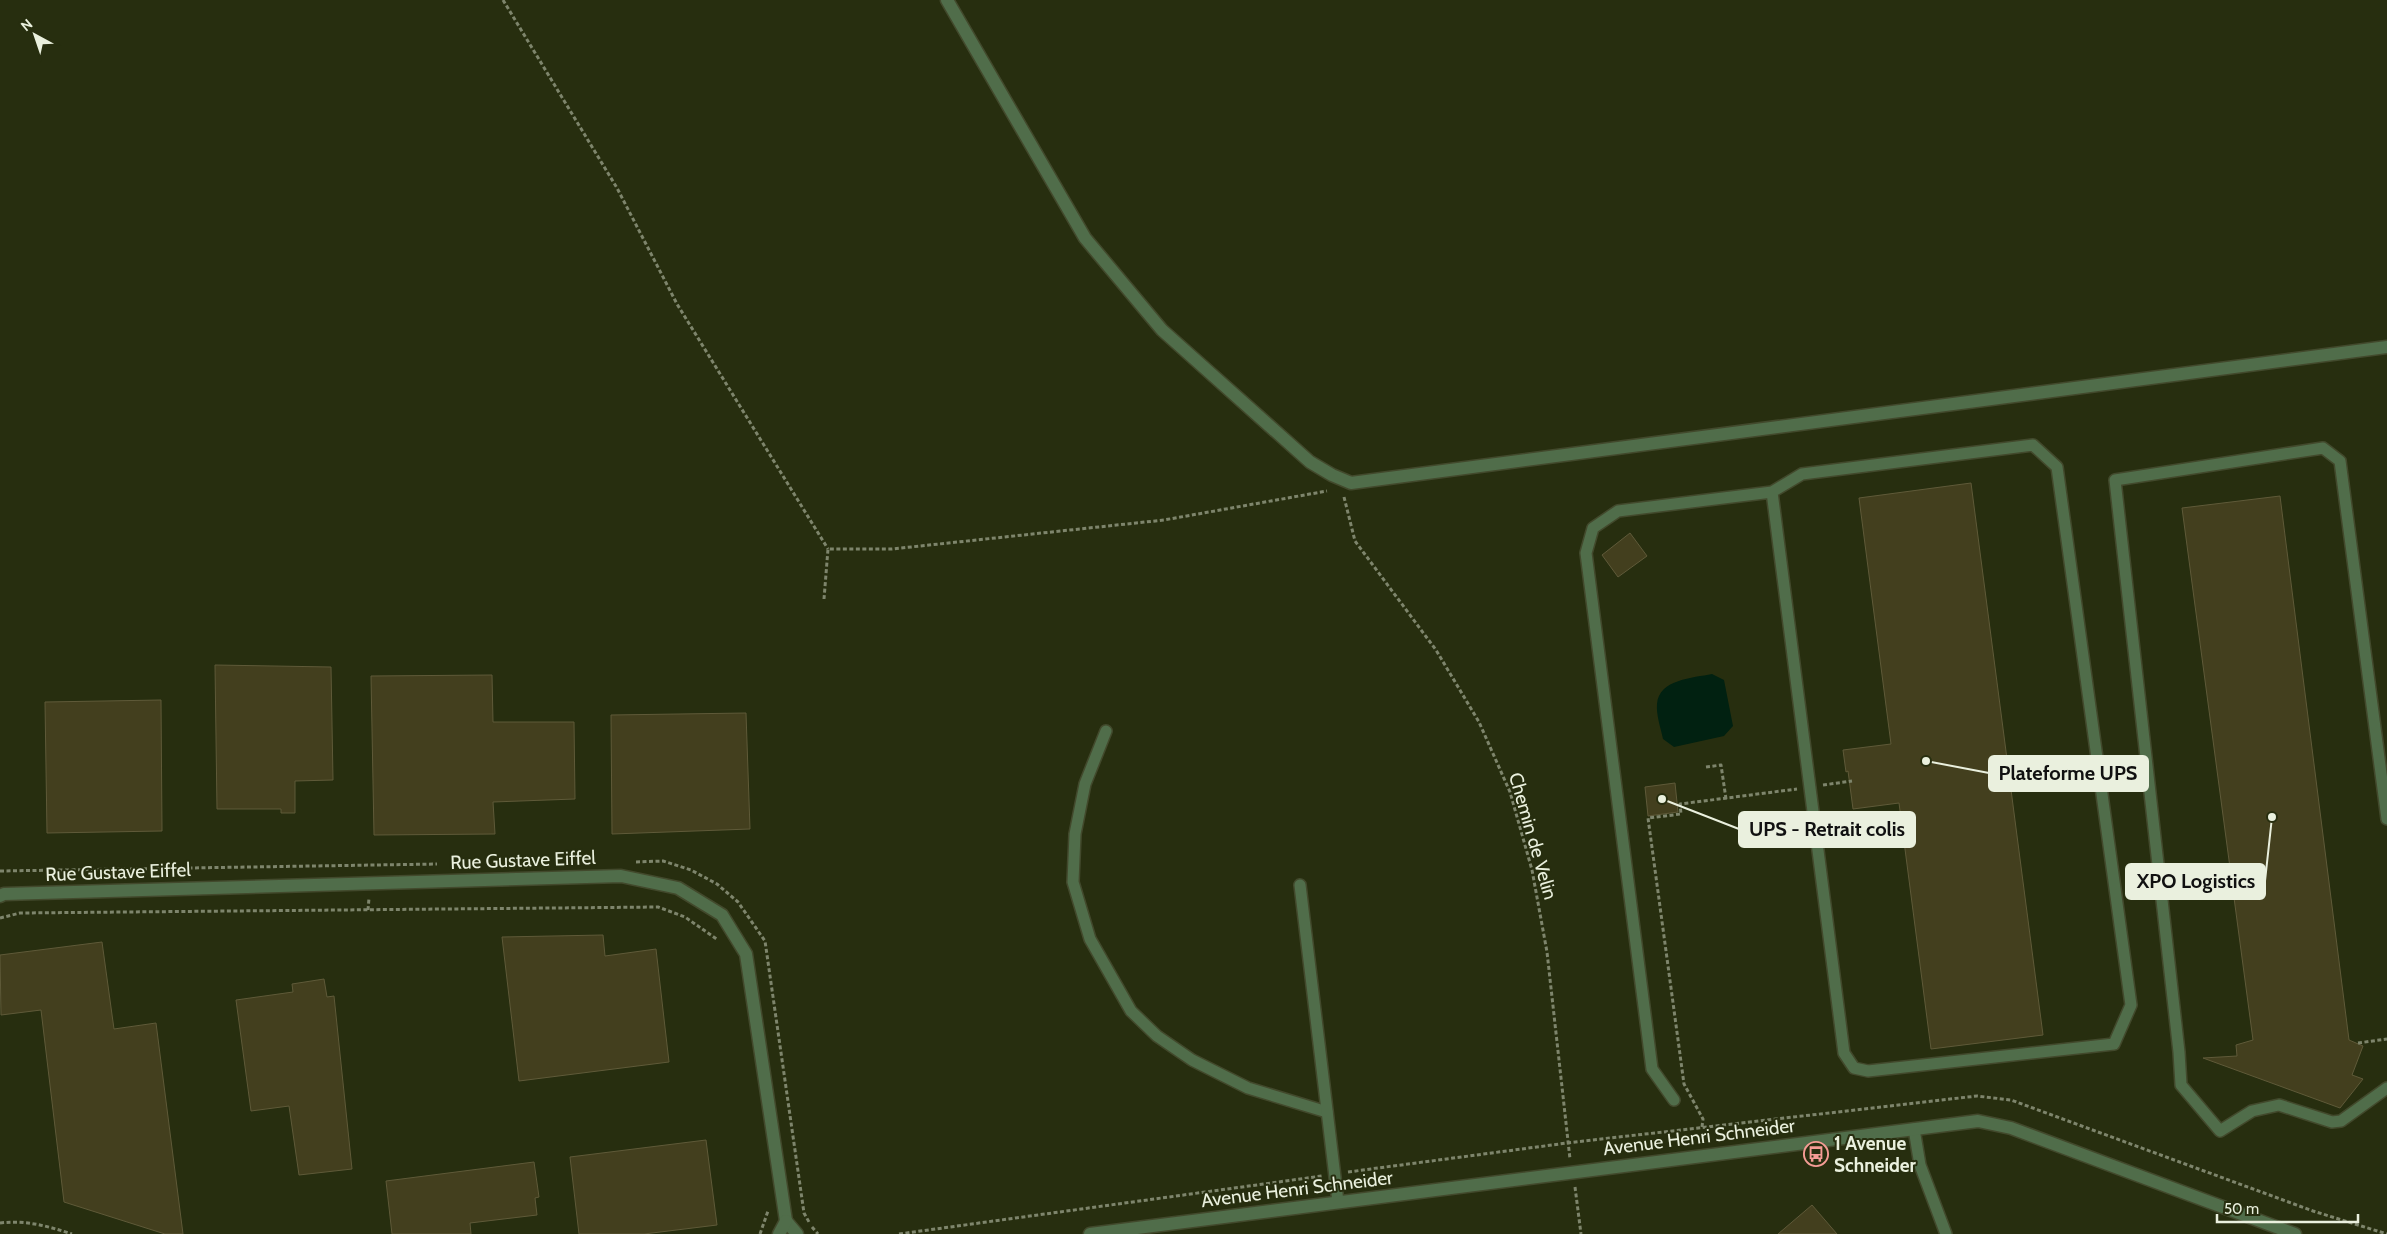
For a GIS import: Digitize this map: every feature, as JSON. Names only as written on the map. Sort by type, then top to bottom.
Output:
[{"type":"street","points":[[947,0],[1085,238],[1162,330],[1310,462],[1346,485],[2387,348]]},
{"type":"street","name":"Rue Gustave Eiffel","points":[[0,896],[4,894],[621,876],[678,888],[722,915],[746,954],[786,1221]]},
{"type":"street","name":"Avenue Henri Schneider","points":[[1090,1234],[1978,1121],[2011,1128],[2295,1234]]},
{"type":"street","points":[[779,1234],[786,1221],[797,1234]]},
{"type":"lane","points":[[1674,1100],[1652,1069],[1586,553],[1593,528],[1618,511],[1772,492],[1802,474],[2033,445],[2057,467],[2131,1005],[2114,1044],[1868,1071],[1854,1068],[1844,1054],[1772,492]]},
{"type":"lane","points":[[2387,820],[2340,461],[2323,448],[2114,480],[2179,1052],[2181,1085],[2220,1131],[2252,1111],[2279,1104],[2332,1122],[2341,1121],[2387,1088]]},
{"type":"lane","points":[[1106,730],[1085,784],[1075,834],[1073,882],[1090,938],[1131,1010],[1157,1036],[1192,1060],[1248,1088],[1327,1112]]},
{"type":"lane","points":[[1300,885],[1338,1202]]},
{"type":"lane","points":[[1914,1129],[1920,1165],[1946,1234]]},
{"type":"path","points":[[503,0],[617,188],[677,304],[828,549],[824,599]]},
{"type":"path","points":[[828,549],[892,549],[1164,520],[1346,485]]},
{"type":"path","name":"Chemin de Velin","points":[[1346,485],[1355,541],[1436,650],[1479,722],[1510,792],[1532,870],[1547,952],[1567,1143],[1581,1234]]},
{"type":"path","points":[[1706,767],[1721,765],[1726,799]]},
{"type":"path","points":[[1702,1127],[1703,1119],[1684,1084],[1648,818],[1681,814],[1680,804],[1852,781]]},
{"type":"path","points":[[634,862],[663,862],[692,870],[718,884],[738,902],[765,941],[804,1213],[818,1234]]},
{"type":"path","points":[[0,870],[439,864]]},
{"type":"path","points":[[0,918],[20,913],[658,907],[685,917],[706,930],[723,944]]},
{"type":"path","points":[[2358,1044],[2387,1039]]},
{"type":"path","points":[[899,1234],[1567,1143],[1977,1096],[2011,1100],[2313,1211],[2387,1234]]},
{"type":"path","points":[[1565,1189],[1585,1187]]},
{"type":"path","points":[[760,1234],[768,1212],[767,1203]]},
{"type":"path","points":[[0,1223],[33,1222],[72,1234]]},
{"type":"shaded area","points":[[1712,674],[1724,680],[1733,726],[1724,736],[1674,747],[1663,739],[1657,713],[1659,696],[1664,689],[1678,681]]},
{"type":"building","points":[[1971,483],[2043,1035],[1931,1049],[1899,803],[1853,809],[1843,750],[1891,744],[1859,498]]},
{"type":"building","points":[[2280,496],[2349,1040],[2363,1046],[2352,1075],[2363,1079],[2340,1108],[2203,1058],[2237,1056],[2236,1045],[2253,1040],[2182,508]]},
{"type":"building","points":[[1630,533],[1647,556],[1618,577],[1602,555]]},
{"type":"building","points":[[215,665],[331,667],[333,780],[295,781],[295,813],[281,813],[281,809],[217,809]]},
{"type":"building","points":[[492,675],[493,722],[574,722],[575,799],[493,802],[495,834],[374,835],[371,676]]},
{"type":"building","points":[[161,700],[162,831],[47,833],[45,702]]},
{"type":"building","points":[[746,713],[750,829],[612,834],[611,715]]},
{"type":"building","points":[[1675,783],[1678,812],[1648,816],[1645,787]]},
{"type":"building","points":[[603,935],[605,956],[656,949],[669,1062],[519,1081],[502,937]]},
{"type":"building","points":[[102,942],[114,1029],[156,1023],[183,1234],[165,1234],[64,1202],[41,1010],[1,1015],[0,955]]},
{"type":"building","points":[[324,979],[327,997],[334,996],[352,1169],[299,1175],[289,1106],[251,1111],[236,1000],[293,992],[292,984]]},
{"type":"building","points":[[706,1140],[717,1225],[644,1234],[579,1234],[570,1157]]},
{"type":"building","points":[[534,1162],[539,1197],[535,1198],[537,1215],[470,1223],[471,1234],[392,1234],[386,1181]]},
{"type":"building","points":[[1812,1205],[1837,1234],[1778,1234]]},
{"type":"place","name":"Plateforme UPS","points":[[1926,761]]},
{"type":"place","name":"UPS - Retrait colis","points":[[1662,799]]},
{"type":"place","name":"XPO Logistics","points":[[2272,817]]},
{"type":"place","name":"1 Avenue Schneider","points":[[1816,1154]]}]
